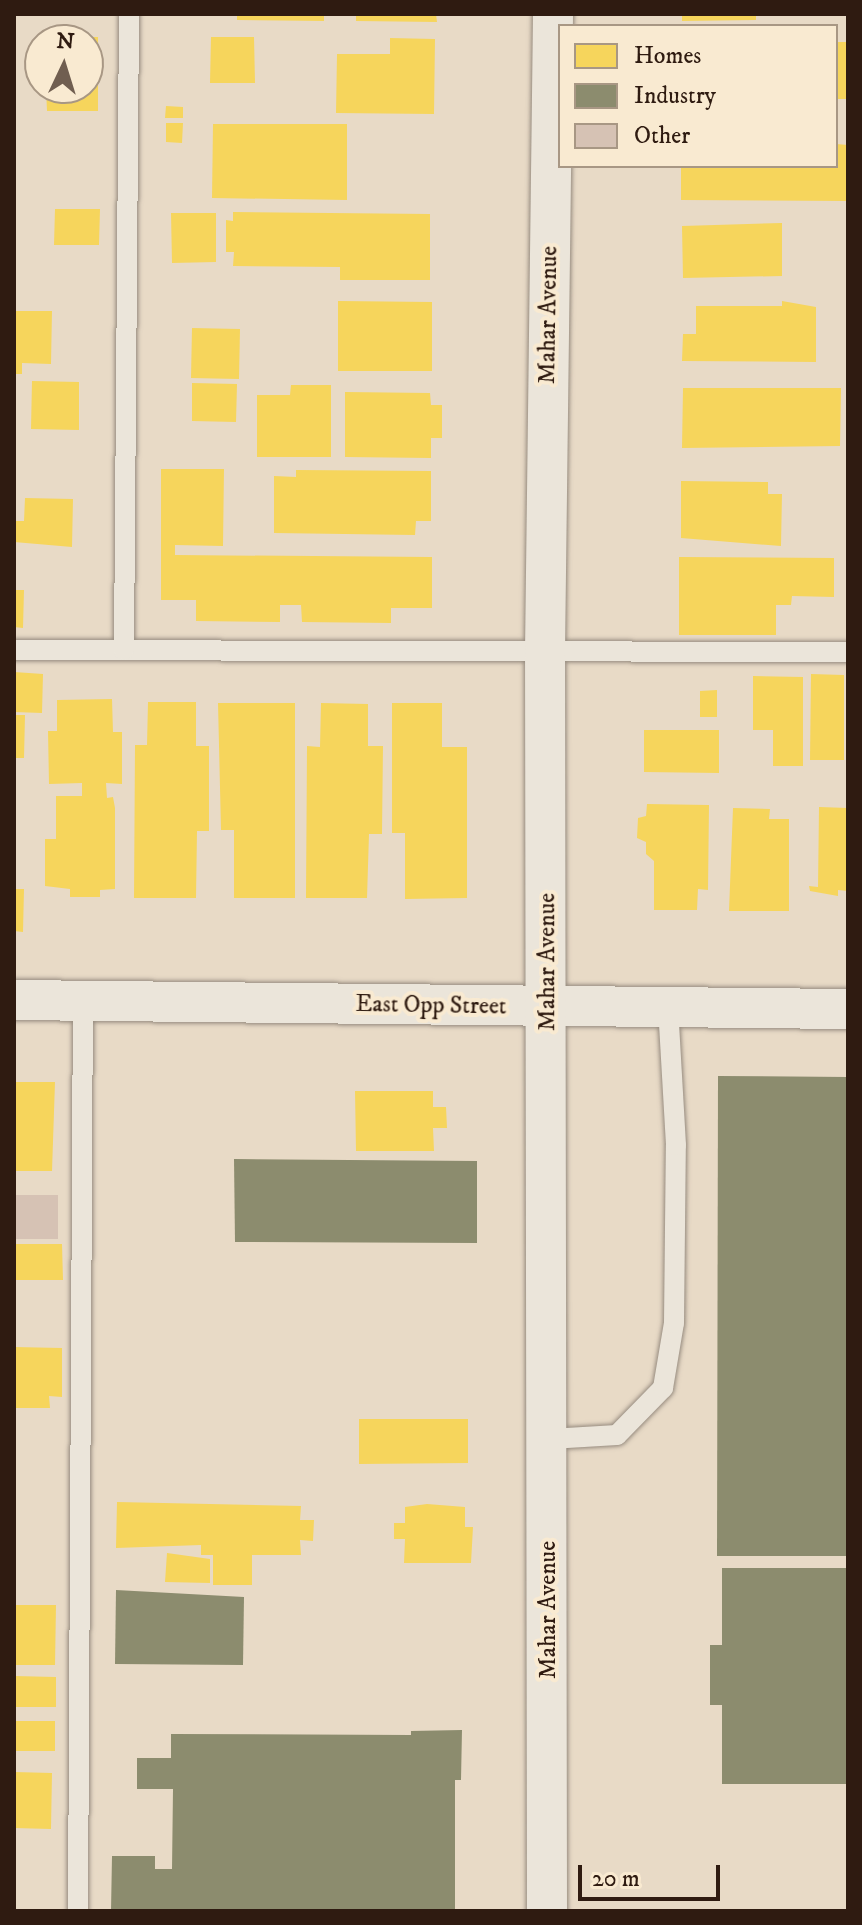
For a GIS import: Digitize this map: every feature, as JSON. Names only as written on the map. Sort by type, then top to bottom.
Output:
[{"type":"street","name":"Mahar Avenue","points":[[547,1911],[550,1439],[545,652],[553,14]]},
{"type":"street","name":"East Opp Street","points":[[14,1000],[848,1009]]},
{"type":"lane","points":[[124,650],[129,14]]},
{"type":"lane","points":[[14,650],[848,652]]},
{"type":"lane","points":[[78,1911],[83,1000]]},
{"type":"lane","points":[[550,1439],[617,1435],[663,1388],[674,1293],[676,1145],[668,1008]]},
{"type":"building: Homes","points":[[237,14],[324,14],[324,21],[237,20]]},
{"type":"building: Homes","points":[[356,14],[436,14],[437,22],[356,21]]},
{"type":"building: Homes","points":[[682,14],[756,14],[756,20],[682,21]]},
{"type":"building: Homes","points":[[211,37],[254,37],[255,83],[210,83]]},
{"type":"building: Homes","points":[[390,38],[435,39],[434,114],[336,113],[337,54],[390,54]]},
{"type":"building: Homes","points":[[838,42],[848,42],[848,99],[838,99]]},
{"type":"building: Homes","points":[[47,104],[98,104],[98,111],[47,111]]},
{"type":"building: Homes","points":[[166,106],[183,107],[183,118],[165,118]]},
{"type":"building: Homes","points":[[166,123],[183,123],[182,143],[166,142]]},
{"type":"building: Homes","points":[[213,124],[347,124],[347,200],[212,198]]},
{"type":"building: Homes","points":[[838,144],[848,145],[848,201],[681,200],[681,168],[838,168]]},
{"type":"building: Homes","points":[[55,209],[100,209],[99,245],[54,245]]},
{"type":"building: Homes","points":[[233,212],[430,214],[430,280],[340,280],[340,267],[233,266],[234,252],[226,252],[226,220],[233,221]]},
{"type":"building: Homes","points":[[171,213],[216,213],[216,262],[172,263]]},
{"type":"building: Homes","points":[[782,223],[782,276],[683,278],[682,226]]},
{"type":"building: Homes","points":[[338,301],[432,302],[432,371],[338,371]]},
{"type":"building: Homes","points":[[782,301],[816,307],[816,362],[682,361],[683,334],[696,334],[696,306],[782,306]]},
{"type":"building: Homes","points":[[14,311],[52,311],[51,364],[22,363],[22,374],[14,374]]},
{"type":"building: Homes","points":[[192,328],[240,329],[239,379],[191,378]]},
{"type":"building: Homes","points":[[32,381],[79,382],[79,430],[31,429]]},
{"type":"building: Homes","points":[[192,383],[237,384],[236,422],[192,421]]},
{"type":"building: Homes","points":[[291,385],[331,385],[331,457],[257,457],[257,395],[290,395]]},
{"type":"building: Homes","points":[[683,388],[841,388],[840,446],[682,448]]},
{"type":"building: Homes","points":[[345,392],[430,393],[431,405],[442,405],[442,438],[431,438],[431,458],[345,457]]},
{"type":"building: Homes","points":[[161,469],[224,469],[223,546],[175,545],[175,555],[432,557],[432,608],[391,608],[391,623],[302,622],[301,605],[280,605],[280,622],[196,621],[196,600],[161,600]]},
{"type":"building: Homes","points":[[296,470],[431,471],[431,521],[416,521],[415,535],[274,533],[274,476],[296,477]]},
{"type":"building: Homes","points":[[681,481],[768,482],[768,494],[782,494],[781,546],[681,538]]},
{"type":"building: Homes","points":[[25,498],[73,499],[72,547],[14,542],[14,521],[24,521]]},
{"type":"building: Homes","points":[[679,557],[834,558],[834,597],[792,596],[791,605],[776,605],[776,635],[679,635]]},
{"type":"building: Homes","points":[[14,590],[24,590],[23,628],[14,627]]},
{"type":"building: Homes","points":[[14,672],[43,674],[42,713],[14,712]]},
{"type":"building: Homes","points":[[811,674],[844,675],[844,760],[810,760]]},
{"type":"building: Homes","points":[[753,676],[803,677],[803,766],[773,766],[773,730],[753,730]]},
{"type":"building: Homes","points":[[717,690],[717,717],[700,717],[700,691]]},
{"type":"building: Homes","points":[[112,699],[113,732],[122,732],[122,784],[106,783],[107,798],[113,797],[115,808],[115,889],[100,890],[100,897],[70,897],[70,889],[45,886],[45,839],[56,839],[56,796],[82,796],[82,783],[49,784],[48,731],[57,731],[57,700]]},
{"type":"building: Homes","points":[[148,702],[196,702],[196,746],[209,746],[209,831],[197,831],[196,898],[134,898],[135,745],[147,745]]},
{"type":"building: Homes","points":[[218,703],[295,703],[295,898],[234,898],[234,830],[221,830]]},
{"type":"building: Homes","points":[[321,703],[368,704],[368,746],[383,746],[382,834],[369,834],[367,898],[306,898],[307,746],[320,747]]},
{"type":"building: Homes","points":[[392,703],[442,703],[442,747],[467,747],[467,898],[405,899],[405,833],[392,833]]},
{"type":"building: Homes","points":[[14,715],[25,715],[24,758],[14,758]]},
{"type":"building: Homes","points":[[644,730],[719,730],[719,773],[644,772]]},
{"type":"building: Homes","points":[[647,804],[709,805],[708,890],[698,889],[697,910],[654,910],[654,861],[646,854],[646,842],[637,838],[638,818],[646,816]]},
{"type":"building: Homes","points":[[819,807],[848,808],[848,891],[838,890],[838,896],[810,891],[809,886],[818,887]]},
{"type":"building: Homes","points":[[733,808],[770,809],[769,819],[789,819],[789,911],[729,911]]},
{"type":"building: Homes","points":[[14,889],[24,889],[23,932],[14,931]]},
{"type":"building: Homes","points":[[14,1082],[55,1082],[52,1171],[14,1171]]},
{"type":"building: Homes","points":[[355,1091],[433,1091],[433,1107],[446,1107],[447,1128],[433,1128],[434,1151],[356,1151]]},
{"type":"building: Homes","points":[[14,1244],[62,1244],[63,1280],[14,1280]]},
{"type":"building: Homes","points":[[14,1347],[62,1348],[62,1397],[49,1396],[50,1408],[14,1408]]},
{"type":"building: Homes","points":[[359,1419],[468,1419],[468,1463],[359,1464]]},
{"type":"building: Homes","points":[[117,1502],[301,1506],[300,1520],[314,1520],[313,1541],[300,1540],[301,1555],[252,1555],[252,1585],[213,1585],[213,1555],[201,1555],[201,1545],[116,1548]]},
{"type":"building: Homes","points":[[427,1504],[465,1507],[465,1527],[473,1527],[471,1563],[404,1563],[405,1539],[394,1539],[394,1523],[405,1523],[405,1507]]},
{"type":"building: Homes","points":[[167,1553],[210,1559],[210,1583],[165,1582]]},
{"type":"building: Homes","points":[[14,1605],[56,1605],[55,1665],[14,1665]]},
{"type":"building: Homes","points":[[14,1676],[56,1677],[56,1707],[14,1707]]},
{"type":"building: Homes","points":[[14,1721],[55,1721],[55,1751],[14,1751]]},
{"type":"building: Homes","points":[[14,1772],[52,1773],[51,1829],[14,1828]]},
{"type":"building: Industry","points":[[718,1076],[848,1077],[848,1556],[717,1556]]},
{"type":"building: Industry","points":[[234,1159],[477,1161],[477,1243],[235,1242]]},
{"type":"building: Industry","points":[[722,1568],[848,1568],[848,1784],[722,1784],[722,1705],[710,1705],[710,1645],[722,1645]]},
{"type":"building: Industry","points":[[116,1590],[244,1597],[243,1665],[115,1664]]},
{"type":"building: Industry","points":[[462,1730],[461,1780],[455,1780],[455,1911],[111,1911],[112,1856],[155,1856],[155,1869],[172,1869],[173,1789],[137,1789],[137,1758],[171,1758],[171,1734],[411,1735],[411,1731]]},
{"type":"building: Other","points":[[14,1195],[58,1195],[58,1239],[14,1239]]}]
